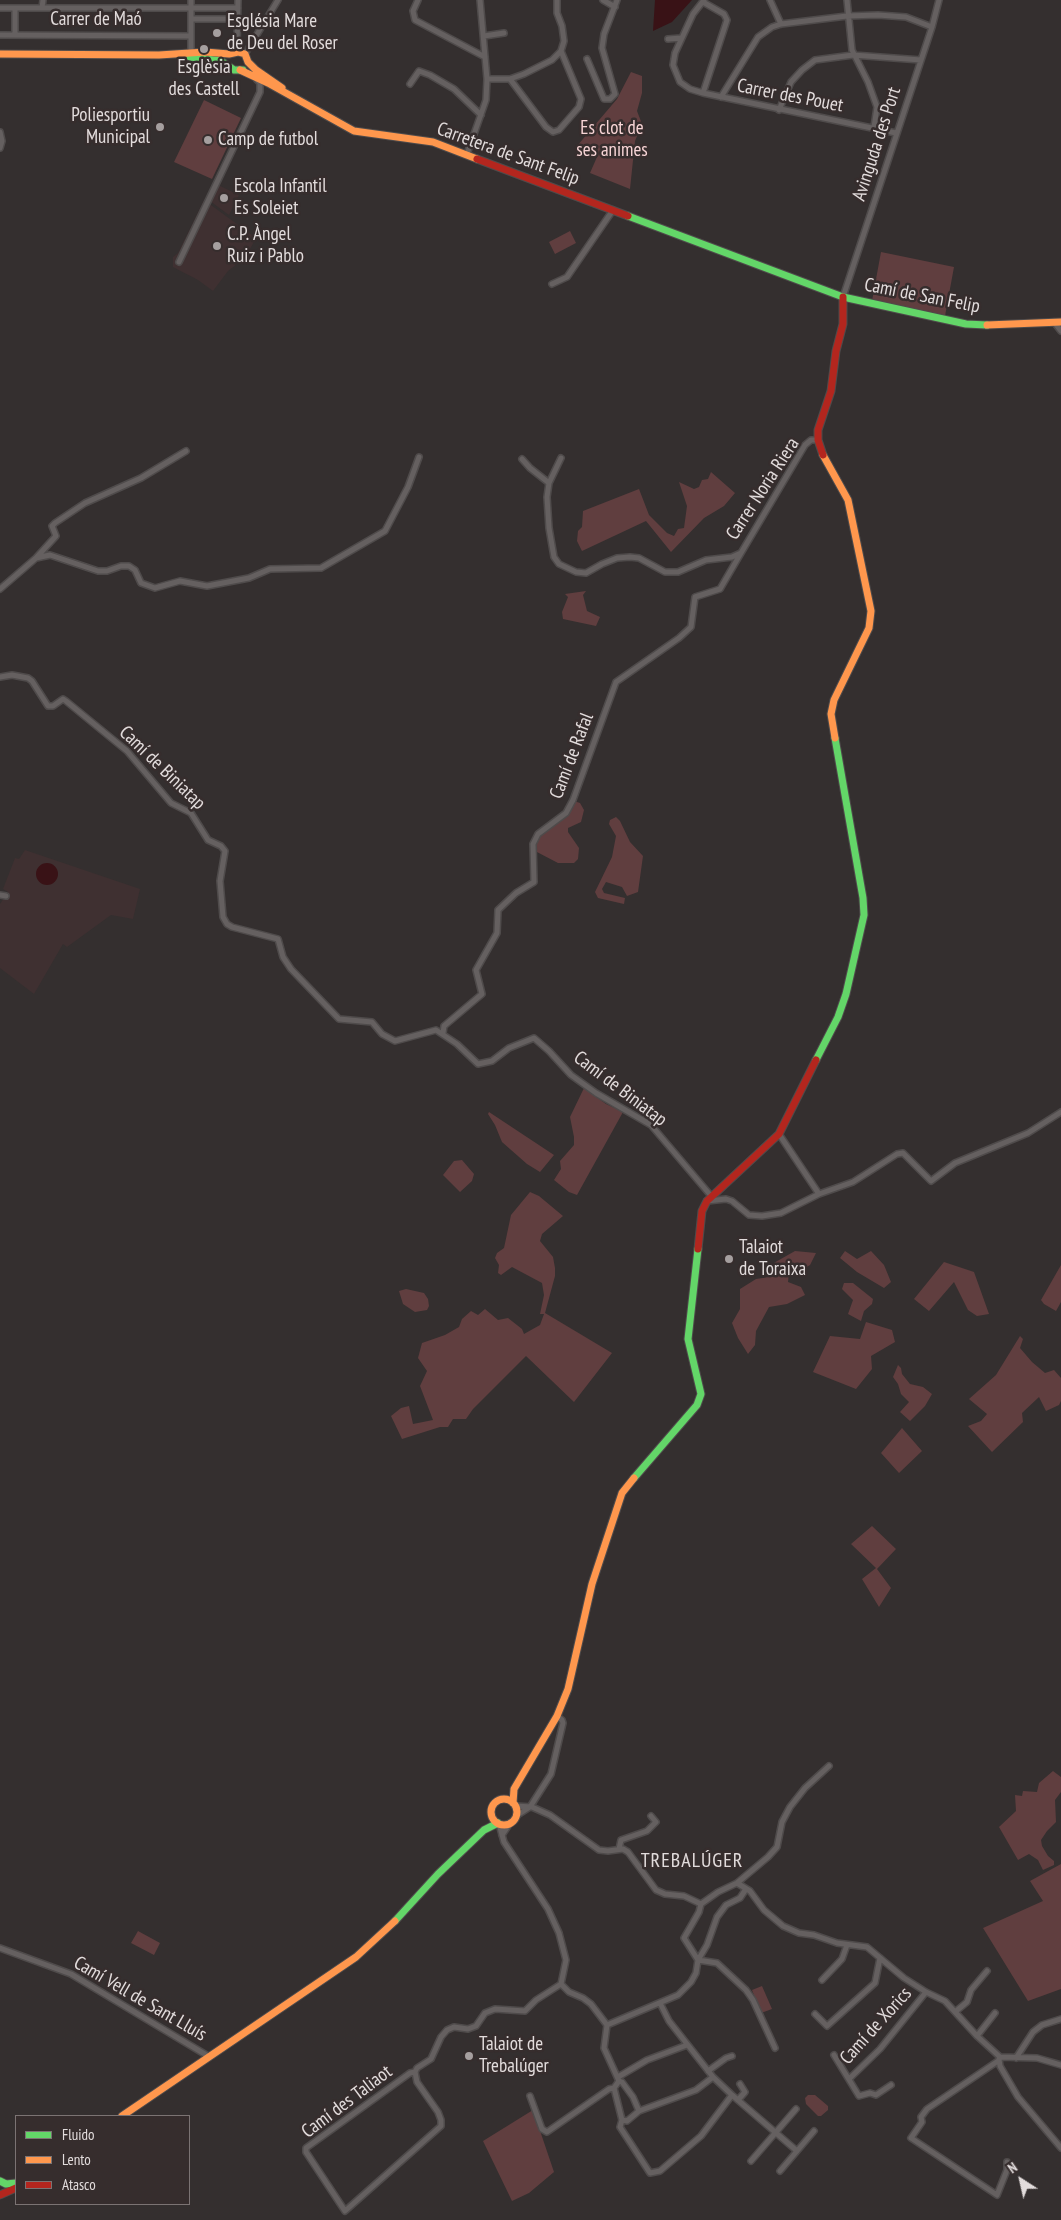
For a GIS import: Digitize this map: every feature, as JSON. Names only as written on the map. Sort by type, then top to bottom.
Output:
[{"type":"main road","points":[[159,55],[191,52],[245,54],[248,62],[303,103]]},
{"type":"main road","points":[[227,64],[226,58],[232,53]]},
{"type":"main road","points":[[0,54],[159,55],[205,58],[227,64],[234,70],[246,67],[248,62]]},
{"type":"main road","name":"Carretera de Sant Felip","points":[[240,70],[354,131],[432,142],[768,268]]},
{"type":"main road","name":"Camí de San Felip","points":[[768,268],[843,297],[966,324],[998,325],[1058,322]]},
{"type":"main road","points":[[484,1830],[495,1803],[504,1799],[514,1789],[557,1716],[571,1682],[592,1584],[622,1493],[697,1405],[701,1394],[688,1339],[699,1221],[709,1199],[779,1134],[838,1017],[846,994],[864,915],[831,714],[834,700],[870,628],[870,611],[848,500],[825,462],[818,440],[818,430],[830,391],[836,351],[843,324],[843,297]]},
{"type":"main road","points":[[123,2115],[208,2056],[344,1967],[386,1931],[438,1874],[484,1830],[499,1823],[510,1823],[516,1816],[514,1789]]},
{"type":"main road","points":[[504,1799],[514,1804]]},
{"type":"main road","points":[[491,1813],[499,1823]]},
{"type":"main road","points":[[0,2181],[6,2184],[15,2183]]},
{"type":"main road","points":[[0,2195],[15,2188]]},
{"type":"street","points":[[42,8],[43,0]]},
{"type":"street","points":[[142,8],[143,0]]},
{"type":"street","points":[[190,0],[191,52]]},
{"type":"street","points":[[232,53],[238,46],[238,0]]},
{"type":"street","points":[[245,54],[278,0]]},
{"type":"street","points":[[418,0],[413,11],[415,20],[485,57]]},
{"type":"street","points":[[467,154],[486,100],[487,79],[480,0]]},
{"type":"street","points":[[487,79],[510,79],[552,60],[561,51],[564,41],[562,26],[557,13],[557,0]]},
{"type":"street","points":[[603,0],[615,8]]},
{"type":"street","points":[[587,60],[604,99],[610,99],[615,94],[602,48],[604,34],[617,0]]},
{"type":"street","points":[[770,0],[781,24]]},
{"type":"street","points":[[847,0],[853,55],[868,82],[877,107],[874,127]]},
{"type":"street","name":"Avinguda des Port","points":[[843,297],[932,27],[939,0]]},
{"type":"street","points":[[668,39],[682,38],[704,1],[724,14],[727,20],[703,93]]},
{"type":"street","points":[[0,8],[238,8]]},
{"type":"street","points":[[15,8],[15,35]]},
{"type":"street","points":[[721,97],[758,37],[772,27],[781,24],[848,16],[906,17],[932,27]]},
{"type":"street","points":[[191,19],[238,19]]},
{"type":"street","points":[[484,36],[504,33]]},
{"type":"street","name":"Carrer de Maó","points":[[0,35],[191,36]]},
{"type":"street","name":"Carrer des Pouet","points":[[682,38],[675,53],[673,65],[680,82],[690,89],[779,110],[874,127],[896,133]]},
{"type":"street","points":[[510,79],[546,127],[553,132],[559,130],[579,107],[581,99],[561,51]]},
{"type":"street","points":[[779,110],[791,82],[815,60],[853,55],[920,60]]},
{"type":"street","points":[[410,84],[419,71],[430,75],[454,89],[481,115]]},
{"type":"street","points":[[179,262],[260,92],[260,83],[255,78]]},
{"type":"street","points":[[0,132],[2,141],[0,148]]},
{"type":"street","points":[[552,284],[567,277],[612,210]]},
{"type":"street","points":[[1058,322],[1061,331]]},
{"type":"street","name":"Carrer Noria Riera","points":[[561,458],[549,484],[547,497],[554,557],[559,564],[567,569],[586,573],[602,564],[630,557],[639,558],[665,572],[678,572],[706,560],[732,557],[741,553],[805,445],[811,440],[818,440]]},
{"type":"street","points":[[0,589],[36,558],[56,536],[52,526],[55,523],[85,503],[141,478],[186,451]]},
{"type":"street","points":[[36,558],[50,555],[98,571],[130,566],[135,570],[141,583],[156,588],[180,581],[207,586],[249,578],[270,569],[312,566],[321,568],[385,531],[408,487],[419,457]]},
{"type":"street","points":[[522,459],[549,484]]},
{"type":"street","name":"Camí de Rafal","points":[[443,1033],[444,1026],[482,994],[476,970],[497,933],[498,910],[516,893],[534,882],[533,844],[538,834],[566,813],[573,800],[616,682],[672,643],[691,627],[695,597],[720,589],[741,553]]},
{"type":"street","name":"Camí de Biniatap","points":[[0,677],[28,678],[32,681],[48,706],[53,706],[63,699],[66,701],[126,751],[171,803],[191,813],[208,840],[221,846],[225,851],[220,881],[222,918],[232,927],[278,939],[283,957],[291,969],[339,1019],[372,1022],[382,1034],[395,1041],[436,1030],[443,1033],[478,1064],[492,1062],[509,1048],[534,1038],[571,1075],[596,1093],[651,1125],[709,1199]]},
{"type":"street","points":[[0,895],[6,896]]},
{"type":"street","points":[[709,1199],[732,1201],[749,1215],[762,1216],[781,1213],[819,1194],[853,1182],[896,1154],[903,1154],[909,1158],[931,1181],[955,1163],[1028,1133],[1061,1112]]},
{"type":"street","points":[[779,1134],[819,1194]]},
{"type":"street","points":[[516,1816],[530,1806],[548,1779],[553,1767],[563,1723],[557,1716]]},
{"type":"street","points":[[775,2048],[753,2000],[746,1990],[717,1963],[698,1960],[684,1938],[699,1912],[701,1904],[718,1892],[737,1883],[777,1847],[782,1822],[790,1808],[805,1788],[829,1766]]},
{"type":"street","points":[[514,1804],[530,1806],[561,1822],[599,1850],[619,1849],[628,1852],[656,1890],[665,1894],[684,1896],[701,1904]]},
{"type":"street","points":[[619,1849],[621,1840],[648,1831],[656,1822],[651,1816]]},
{"type":"street","points":[[415,2072],[431,2059],[441,2037],[447,2030],[454,2027],[468,2029],[476,2026],[485,2013],[495,2009],[525,2011],[536,2000],[561,1984],[566,1960],[559,1932],[548,1909],[502,1837],[499,1823]]},
{"type":"street","points":[[502,1837],[510,1823]]},
{"type":"street","points":[[737,1883],[746,1889],[771,1917],[784,1926],[799,1933],[814,1934],[846,1945],[867,1948],[904,1978],[945,2001],[999,2059],[1018,2097],[1061,2148]]},
{"type":"street","points":[[607,2025],[678,1995],[691,1982],[696,1973],[698,1960],[707,1945],[717,1917],[726,1905],[740,1898],[746,1889]]},
{"type":"street","points":[[822,1980],[842,1959],[846,1945]]},
{"type":"street","name":"Camí Vell de Sant Lluís","points":[[0,1948],[71,1974],[208,2056]]},
{"type":"street","points":[[815,2014],[827,2026],[875,1983],[880,1958]]},
{"type":"street","points":[[955,2012],[968,2002],[971,1990],[987,1971]]},
{"type":"street","points":[[561,1984],[569,1992],[592,2004],[607,2025],[604,2048],[618,2079],[633,2097],[639,2111]]},
{"type":"street","name":"Camí de Xorics","points":[[849,2079],[880,2050],[926,1992]]},
{"type":"street","points":[[660,2003],[669,2021],[713,2077],[732,2096],[797,2151]]},
{"type":"street","points":[[977,2036],[995,2013]]},
{"type":"street","points":[[1016,2058],[1033,2032],[1042,2025],[1061,2019]]},
{"type":"street","points":[[687,2045],[648,2060],[618,2079],[614,2088],[622,2120],[620,2127],[650,2174],[660,2171],[701,2136],[732,2096]]},
{"type":"street","points":[[834,2055],[859,2096],[870,2093],[876,2095],[891,2085]]},
{"type":"street","points":[[708,2071],[732,2056]]},
{"type":"street","points":[[1008,2162],[1007,2170],[997,2195],[911,2138],[922,2122],[921,2117],[927,2109],[999,2059],[1037,2058],[1061,2065]]},
{"type":"street","name":"Camí des Taliaot","points":[[415,2072],[417,2082],[438,2112],[441,2120],[440,2126],[345,2211],[306,2152],[306,2148],[410,2073],[415,2072]]},
{"type":"street","points":[[622,2120],[626,2121],[639,2111],[696,2090],[713,2077]]},
{"type":"street","points":[[738,2100],[745,2092],[740,2084]]},
{"type":"street","points":[[530,2096],[542,2129],[547,2132],[609,2089],[614,2088]]},
{"type":"street","points":[[751,2161],[796,2108]]},
{"type":"street","points":[[780,2171],[814,2131]]},
{"type":"shaded area","points":[[655,0],[692,0],[672,22],[653,31]]},
{"type":"shaded area","name":"Escola Infantil Es Soleiet","points":[[218,185],[239,195],[229,215],[210,201]]},
{"type":"shaded area","name":"C.P. Àngel Ruiz i Pablo","points":[[204,200],[256,238],[245,258],[228,271],[213,291],[198,280],[173,267],[173,257],[178,253]]},
{"type":"shaded area","points":[[25,850],[140,889],[133,919],[111,915],[67,947],[63,944],[34,994],[0,968],[0,904],[8,892],[3,889],[15,858],[19,859]]},
{"type":"shaded area","points":[[47,863],[55,866],[58,874],[55,882],[47,885],[39,882],[36,874],[39,866]]},
{"type":"green space","name":"Es clot de ses animes","points":[[631,72],[642,76],[642,93],[637,111],[642,124],[635,141],[630,189],[590,173],[597,157],[577,146],[617,99]]},
{"type":"green space","name":"Camp de futbol","points":[[204,100],[241,118],[212,179],[174,162]]},
{"type":"green space","points":[[570,231],[576,243],[555,254],[549,242]]},
{"type":"green space","points":[[881,252],[954,267],[945,316],[872,301]]},
{"type":"green space","points":[[711,472],[735,493],[724,506],[704,518],[671,552],[646,521],[582,551],[577,541],[578,531],[582,527],[583,511],[639,489],[649,515],[667,533],[674,536],[678,529],[684,528],[687,506],[679,482],[694,489],[699,487],[702,480],[708,479]]},
{"type":"green space","points":[[586,591],[583,595],[587,611],[600,617],[596,626],[563,619],[562,612],[568,597],[565,594]]},
{"type":"green space","points":[[574,801],[580,803],[584,810],[581,822],[568,828],[568,832],[579,848],[578,859],[574,863],[558,863],[535,851],[535,842],[539,835],[567,814]]},
{"type":"green space","points":[[616,817],[620,821],[630,842],[643,856],[638,892],[627,896],[622,887],[606,882],[602,889],[604,893],[625,898],[624,904],[598,898],[595,892],[612,857],[616,836],[609,824],[610,820]]},
{"type":"green space","points":[[584,1088],[606,1104],[623,1112],[577,1195],[569,1192],[554,1180],[561,1169],[560,1161],[574,1145],[570,1117]]},
{"type":"green space","points":[[489,1112],[554,1155],[540,1172],[527,1164],[502,1142],[488,1114]]},
{"type":"green space","points":[[462,1160],[474,1174],[472,1181],[460,1192],[443,1175],[454,1161]]},
{"type":"green space","points":[[530,1192],[539,1196],[563,1216],[542,1234],[540,1241],[553,1257],[555,1268],[555,1276],[545,1313],[612,1353],[574,1402],[526,1356],[473,1409],[466,1419],[453,1419],[448,1427],[440,1427],[402,1439],[391,1416],[401,1408],[409,1406],[413,1424],[433,1420],[420,1386],[427,1371],[418,1358],[422,1343],[445,1335],[459,1327],[462,1319],[471,1311],[478,1315],[485,1309],[498,1320],[508,1318],[522,1329],[524,1334],[540,1325],[544,1314],[540,1314],[544,1295],[542,1283],[512,1267],[501,1275],[498,1273],[499,1265],[495,1258],[497,1253],[504,1248],[511,1215]]},
{"type":"green space","points":[[795,1251],[816,1253],[810,1265],[797,1273],[789,1272],[788,1282],[801,1287],[805,1295],[787,1304],[769,1307],[756,1331],[755,1345],[748,1354],[738,1338],[732,1323],[740,1309],[740,1289],[756,1279],[769,1277],[772,1264]]},
{"type":"green space","points":[[845,1251],[857,1259],[871,1251],[884,1265],[891,1282],[884,1288],[857,1272],[840,1258]]},
{"type":"green space","points":[[944,1262],[974,1272],[989,1314],[977,1316],[968,1310],[954,1282],[929,1311],[914,1299]]},
{"type":"green space","points":[[1061,1265],[1061,1302],[1056,1311],[1041,1300]]},
{"type":"green space","points":[[844,1283],[853,1283],[873,1299],[872,1304],[864,1311],[861,1321],[848,1314],[853,1300],[842,1289]]},
{"type":"green space","points":[[406,1289],[424,1293],[428,1299],[429,1306],[427,1310],[415,1312],[403,1304],[399,1291]]},
{"type":"green space","points":[[866,1322],[892,1330],[895,1342],[871,1356],[872,1369],[856,1389],[813,1372],[830,1336],[860,1339]]},
{"type":"green space","points":[[1020,1336],[1023,1339],[1020,1348],[1032,1362],[1045,1373],[1054,1370],[1061,1378],[1061,1401],[1059,1405],[1046,1411],[1039,1397],[1022,1413],[1023,1422],[992,1452],[968,1426],[981,1421],[987,1414],[969,1399],[996,1375]]},
{"type":"green space","points":[[898,1365],[910,1384],[923,1387],[932,1394],[925,1406],[910,1421],[900,1412],[909,1402],[901,1394],[898,1384],[893,1377]]},
{"type":"green space","points":[[902,1428],[922,1451],[899,1473],[881,1453]]},
{"type":"green space","points":[[872,1526],[896,1549],[877,1569],[891,1588],[879,1607],[862,1579],[876,1568],[851,1544]]},
{"type":"green space","points":[[1053,1771],[1061,1777],[1061,1792],[1055,1800],[1056,1822],[1041,1840],[1042,1846],[1048,1856],[1054,1861],[1054,1865],[1043,1870],[1038,1860],[1029,1854],[1018,1860],[999,1827],[1016,1811],[1015,1795],[1022,1796],[1023,1791],[1037,1792],[1039,1783]]},
{"type":"green space","points":[[1061,1864],[1061,1989],[1028,2001],[983,1928],[1043,1901],[1030,1881]]},
{"type":"green space","points":[[138,1931],[160,1943],[154,1955],[131,1943]]},
{"type":"green space","points":[[762,1986],[772,2009],[761,2013],[752,1990]]},
{"type":"green space","points":[[808,2095],[815,2095],[828,2106],[828,2110],[821,2116],[818,2116],[806,2104],[805,2098]]},
{"type":"green space","points":[[533,2110],[554,2172],[529,2193],[512,2201],[483,2141]]},
{"type":"traffic: fast","points":[[190,57],[221,61],[234,70],[243,70]]},
{"type":"traffic: fast","points":[[628,216],[843,297],[966,324],[987,325]]},
{"type":"traffic: fast","points":[[816,1060],[838,1017],[846,994],[864,915],[863,898],[835,738]]},
{"type":"traffic: fast","points":[[634,1478],[697,1405],[701,1394],[688,1339],[698,1249]]},
{"type":"traffic: fast","points":[[395,1921],[438,1874],[484,1830],[498,1823]]},
{"type":"traffic: fast","points":[[0,2181],[6,2184],[15,2183]]},
{"type":"traffic: slow","points":[[0,54],[159,55],[205,52],[229,54],[238,52],[245,54],[248,62],[256,70],[282,88]]},
{"type":"traffic: slow","points":[[240,70],[268,83],[354,131],[433,142],[477,159]]},
{"type":"traffic: slow","points":[[987,325],[1061,322]]},
{"type":"traffic: slow","points":[[823,455],[848,500],[871,611],[869,628],[834,700],[831,714],[835,738]]},
{"type":"traffic: slow","points":[[513,1803],[514,1789],[557,1716],[568,1689],[592,1584],[622,1493],[634,1478]]},
{"type":"traffic: slow","points":[[504,1799],[513,1803],[517,1812],[513,1821],[504,1825],[495,1821],[491,1812],[495,1803],[504,1799]]},
{"type":"traffic: slow","points":[[123,2115],[356,1957],[395,1921]]},
{"type":"traffic: jam","points":[[477,159],[628,216]]},
{"type":"traffic: jam","points":[[823,455],[818,440],[818,430],[831,391],[836,351],[843,324],[843,297]]},
{"type":"traffic: jam","points":[[698,1249],[702,1211],[707,1201],[779,1134],[816,1060]]},
{"type":"traffic: jam","points":[[0,2195],[15,2188]]},
{"type":"place","name":"Església Mare de Deu del Roser","points":[[217,33]]},
{"type":"place","name":"Esglèsia des Castell","points":[[204,49]]},
{"type":"place","name":"Poliesportiu Municipal","points":[[160,127]]},
{"type":"place","name":"Camp de futbol","points":[[208,140]]},
{"type":"place","name":"Escola Infantil Es Soleiet","points":[[224,198]]},
{"type":"place","name":"C.P. Àngel Ruiz i Pablo","points":[[217,246]]},
{"type":"place","name":"Talaiot de Toraixa","points":[[729,1259]]},
{"type":"place","name":"Talaiot de Trebalúger","points":[[469,2056]]},
{"type":"district","name":"TREBALÚGER","points":[[692,1861]]}]
